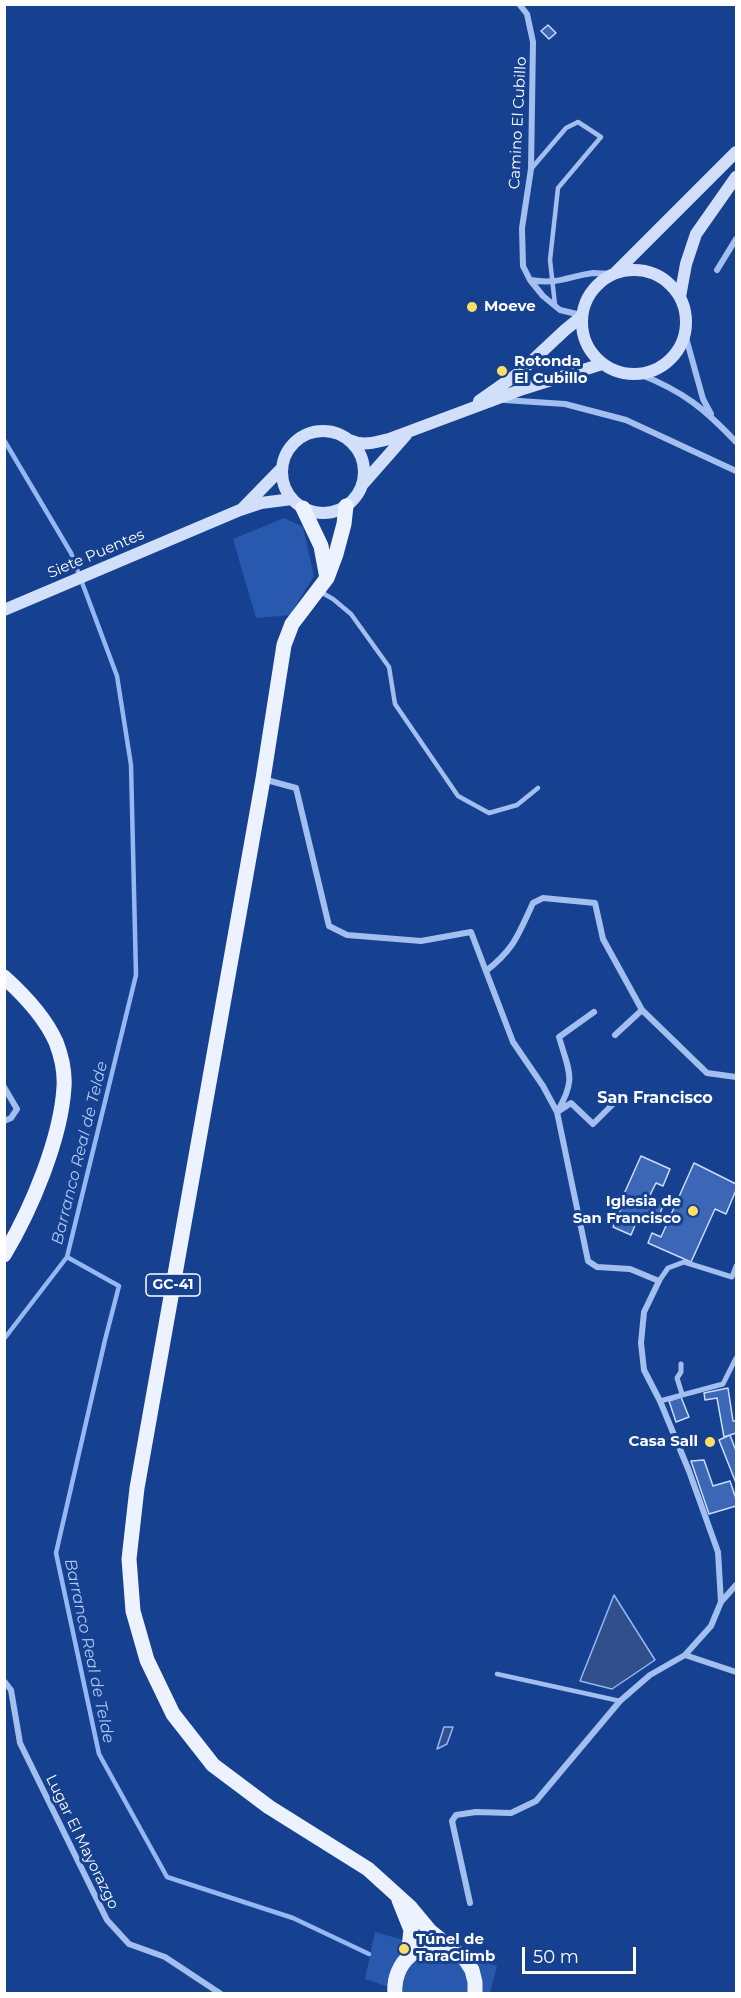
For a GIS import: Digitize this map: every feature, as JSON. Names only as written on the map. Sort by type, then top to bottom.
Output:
[{"type":"main road","points":[[614,274],[630,270],[652,273],[671,285],[680,297],[686,321],[685,334],[679,348],[669,361],[655,370],[626,374],[614,371],[602,364],[590,351],[583,335],[582,316],[585,302],[592,291],[614,274],[736,152]]},
{"type":"main road","points":[[680,297],[686,264],[696,234],[736,177]]},
{"type":"main road","points":[[468,409],[519,374],[582,316]]},
{"type":"main road","points":[[322,584],[321,546],[297,504],[286,490],[282,479],[282,468],[289,451],[301,437],[313,432],[325,431],[338,433],[357,444],[371,444],[408,434],[468,409],[578,370],[602,364]]},
{"type":"main road","points":[[361,486],[408,434]]},
{"type":"main road","points":[[297,504],[324,513],[346,506],[358,494],[364,474],[363,461],[349,440]]},
{"type":"main road","points":[[240,510],[282,468]]},
{"type":"main road","name":"Siete Puentes","points":[[7,608],[240,510],[261,503],[297,504]]},
{"type":"main road","name":"GC-41","points":[[346,506],[336,554],[322,584],[292,624],[284,645],[263,779],[137,1488],[129,1559],[133,1611],[147,1660],[173,1714],[213,1765],[269,1807],[368,1869],[411,1907],[430,1931],[455,1951]]},
{"type":"main road","points":[[4,977],[38,1013],[56,1042],[64,1081],[58,1123],[48,1158],[4,1255]]},
{"type":"main road","name":"GC-41","points":[[396,1894],[411,1930],[408,1956]]},
{"type":"main road","points":[[393,1990],[399,1968],[408,1956],[419,1949],[431,1946],[455,1951],[465,1959],[472,1970],[475,1982],[474,1994]]},
{"type":"street","name":"Camino El Cubillo","points":[[519,4],[527,14],[533,42],[531,169],[522,228],[523,266],[530,280],[543,296],[560,310],[582,316]]},
{"type":"street","points":[[717,270],[736,239]]},
{"type":"street","points":[[530,280],[566,280],[593,273],[614,274]]},
{"type":"street","points":[[685,334],[703,399],[713,417]]},
{"type":"street","points":[[639,374],[669,386],[713,417],[736,442]]},
{"type":"street","points":[[495,400],[529,400],[565,404],[626,420],[736,471]]},
{"type":"street","points":[[263,779],[296,788],[329,926],[347,935],[421,941],[471,933],[513,1042],[543,1086],[557,1112],[588,1261],[597,1267],[630,1269],[659,1281]]},
{"type":"street","points":[[486,971],[514,944],[533,903],[543,898],[595,903],[603,939],[642,1010],[707,1073],[736,1077]]},
{"type":"street","points":[[615,1035],[642,1010]]},
{"type":"street","points":[[557,1112],[567,1096],[571,1079],[559,1037],[594,1012]]},
{"type":"street","points":[[4,1087],[17,1109],[11,1118],[4,1121]]},
{"type":"street","points":[[557,1112],[572,1103],[593,1124],[613,1104]]},
{"type":"street","points":[[721,1602],[718,1552],[689,1471],[660,1401],[644,1370],[642,1343],[644,1312],[668,1268],[684,1262],[732,1277],[736,1266]]},
{"type":"street","points":[[660,1401],[723,1384],[736,1358]]},
{"type":"street","points":[[681,1364],[681,1372],[677,1378],[682,1394]]},
{"type":"street","points":[[470,1903],[452,1821],[456,1815],[476,1812],[511,1813],[537,1801],[620,1701],[650,1675],[685,1655],[711,1626],[721,1602],[736,1584]]},
{"type":"street","points":[[685,1655],[736,1672]]},
{"type":"street","name":"Lugar El Mayorazgo","points":[[4,1681],[11,1690],[20,1743],[106,1920],[129,1944],[165,1957],[221,1994]]},
{"type":"lane","points":[[531,169],[566,128],[578,122],[601,137],[558,188],[550,260],[555,305]]},
{"type":"lane","points":[[322,584],[333,599],[351,614],[389,667],[394,704],[458,796],[489,813],[517,805],[538,788]]},
{"type":"lane","points":[[497,1674],[620,1701]]},
{"type":"shaded area","points":[[284,518],[303,527],[314,576],[290,615],[256,618],[233,539]]},
{"type":"shaded area","points":[[614,1595],[655,1660],[612,1689],[580,1681]]},
{"type":"shaded area","points":[[444,1727],[453,1727],[447,1744],[437,1749]]},
{"type":"shaded area","name":"Túnel de TaraClimb","points":[[375,1932],[497,1966],[490,1993],[406,1993],[365,1979]]},
{"type":"building","points":[[548,25],[556,33],[549,39],[541,31]]},
{"type":"building","points":[[641,1156],[670,1169],[663,1186],[656,1183],[648,1199],[663,1206],[655,1225],[638,1218],[631,1235],[613,1227],[627,1196],[624,1194]]},
{"type":"building","name":"Iglesia de San Francisco","points":[[694,1163],[736,1184],[736,1190],[726,1214],[715,1209],[691,1262],[648,1243],[652,1233],[661,1237]]},
{"type":"building","points":[[728,1388],[733,1421],[736,1421],[736,1433],[724,1437],[717,1398],[705,1400],[704,1393]]},
{"type":"building","points":[[681,1397],[689,1417],[676,1422],[669,1401]]},
{"type":"building","points":[[730,1435],[736,1451],[736,1483],[719,1440]]},
{"type":"building","points":[[704,1460],[713,1486],[730,1481],[736,1506],[709,1514],[691,1461]]},
{"type":"waterway","name":"Barranco Real de Telde","points":[[4,440],[71,553],[117,676],[131,765],[136,975],[67,1257],[4,1339]]},
{"type":"waterway","name":"Barranco Real de Telde","points":[[67,1257],[119,1286],[56,1553],[99,1754],[167,1877],[293,1918],[369,1954]]},
{"type":"place","name":"Moeve","points":[[472,307]]},
{"type":"place","name":"Rotonda El Cubillo","points":[[502,371]]},
{"type":"place","name":"Iglesia de San Francisco","points":[[693,1211]]},
{"type":"place","name":"Casa Sall","points":[[710,1442]]},
{"type":"place","name":"Túnel de TaraClimb","points":[[404,1949]]},
{"type":"district","name":"San Francisco","points":[[655,1098]]}]
